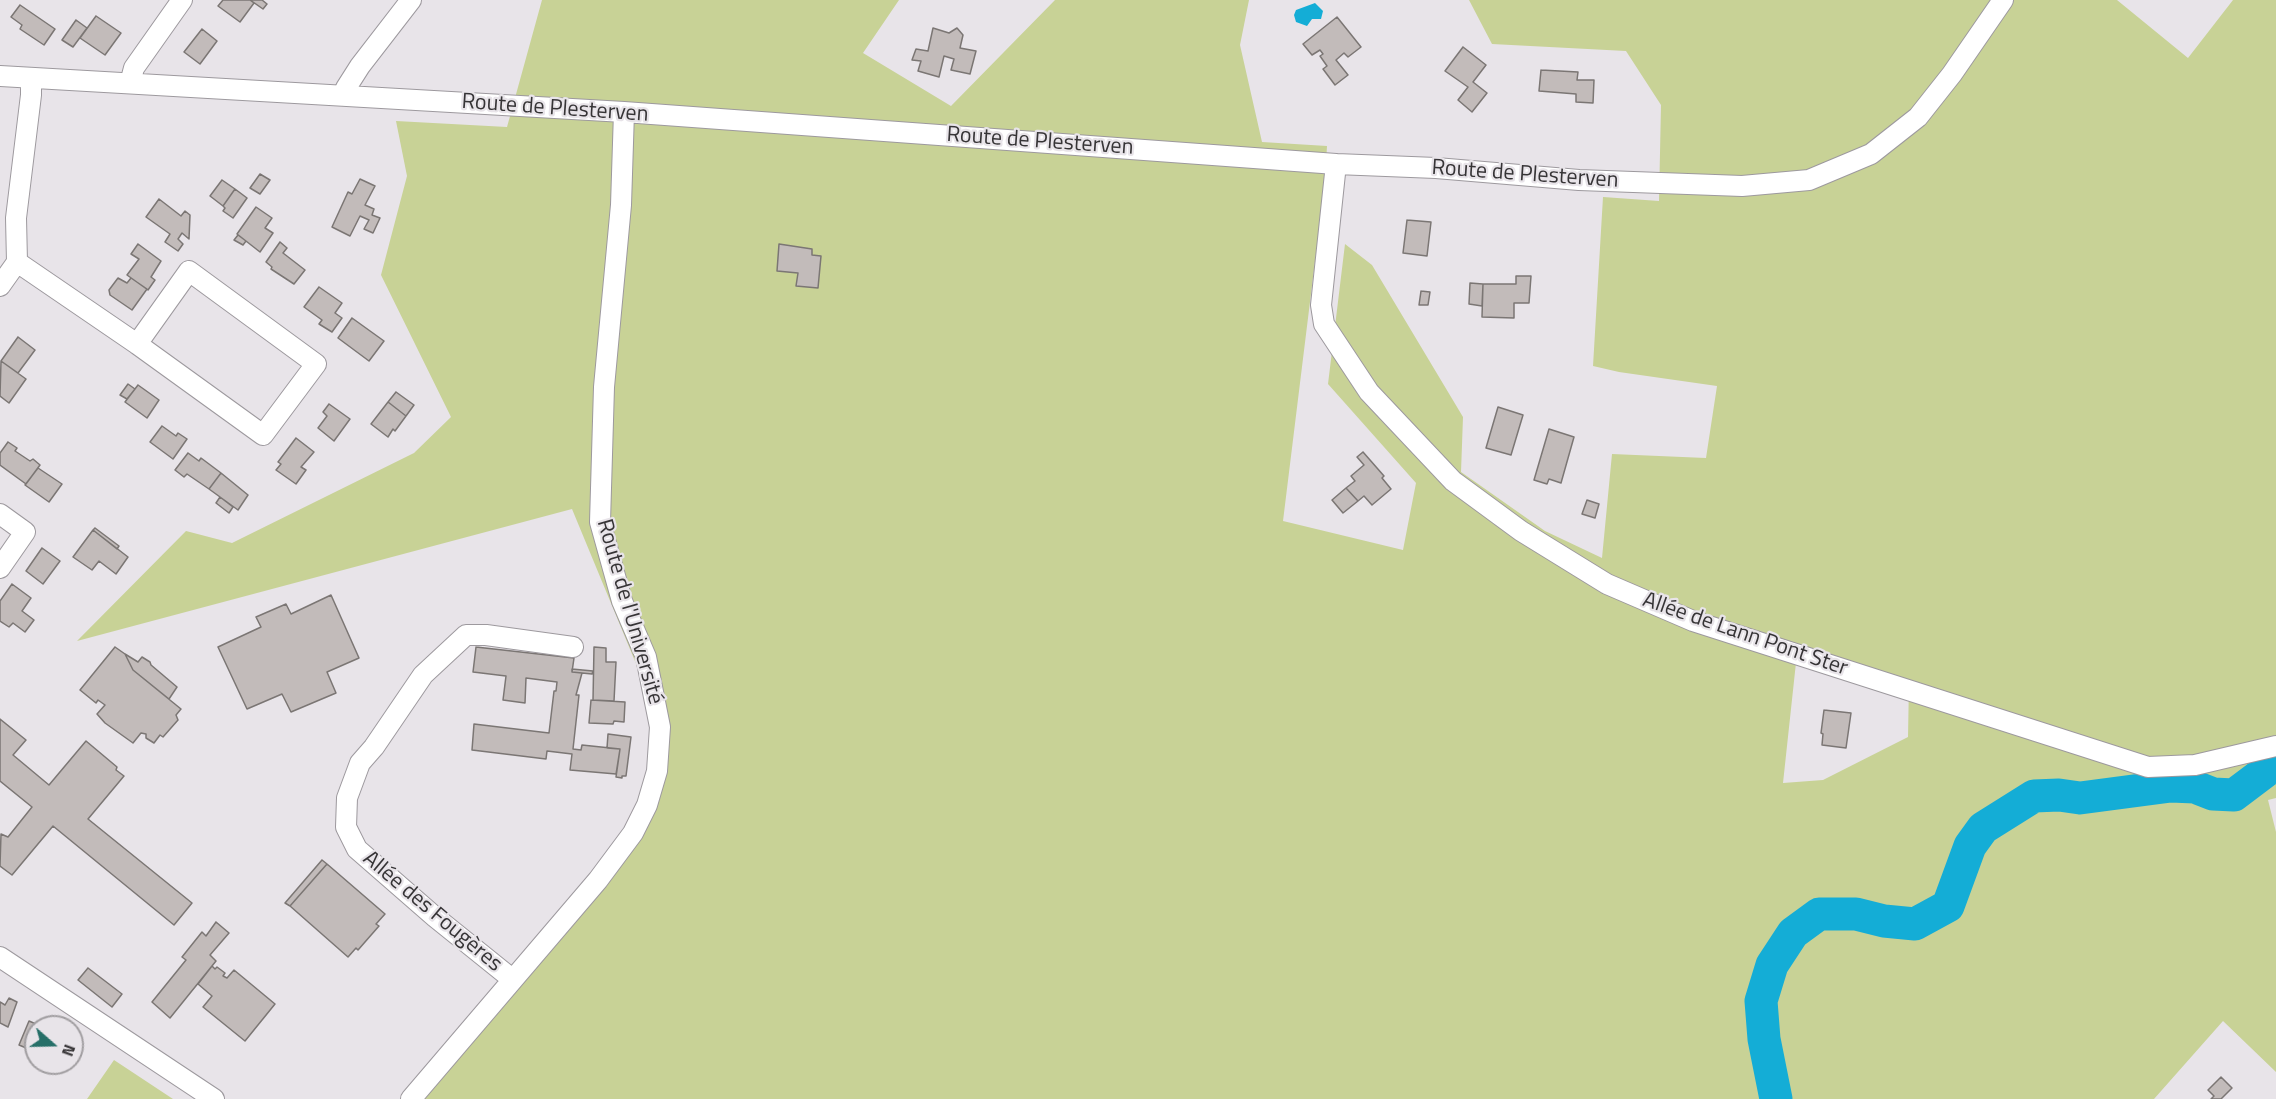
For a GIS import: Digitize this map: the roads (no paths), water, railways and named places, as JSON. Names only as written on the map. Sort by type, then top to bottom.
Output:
[{"type":"street","points":[[130,83],[134,68],[182,0]]},
{"type":"street","points":[[345,96],[346,88],[360,66],[411,0]]},
{"type":"street","name":"Route de Plesterven","points":[[0,76],[624,112],[1580,180],[1742,186],[1809,180],[1871,154],[1918,117],[1952,74],[2003,0]]},
{"type":"street","points":[[0,286],[17,262],[16,218],[31,95],[31,78]]},
{"type":"street","name":"Route de l'Université","points":[[411,1099],[598,880],[633,833],[647,805],[657,771],[660,727],[646,657],[622,602],[600,522],[604,387],[621,205],[624,112]]},
{"type":"street","name":"Allée de Lann Pont Ster","points":[[1336,164],[1321,305],[1324,324],[1369,392],[1453,481],[1530,537],[1606,584],[1693,621],[2148,767],[2196,765],[2276,746]]},
{"type":"street","points":[[17,262],[137,344],[263,435],[316,364],[189,271],[137,344]]},
{"type":"street","points":[[0,514],[25,532],[0,568]]},
{"type":"street","name":"Allée des Fougères","points":[[512,979],[435,917],[357,849],[346,827],[347,798],[360,763],[423,675],[466,635],[486,635],[573,647]]},
{"type":"street","points":[[0,957],[214,1099]]},
{"type":"water","points":[[1315,3],[1323,11],[1321,19],[1312,19],[1307,26],[1296,22],[1294,15],[1296,10]]},
{"type":"waterway","points":[[1776,1099],[1764,1039],[1761,1001],[1772,965],[1793,933],[1819,914],[1856,914],[1884,921],[1915,924],[1948,906],[1970,846],[1983,828],[2034,796],[2059,795],[2080,798],[2171,786],[2195,787],[2213,794],[2234,795],[2276,766]]}]
